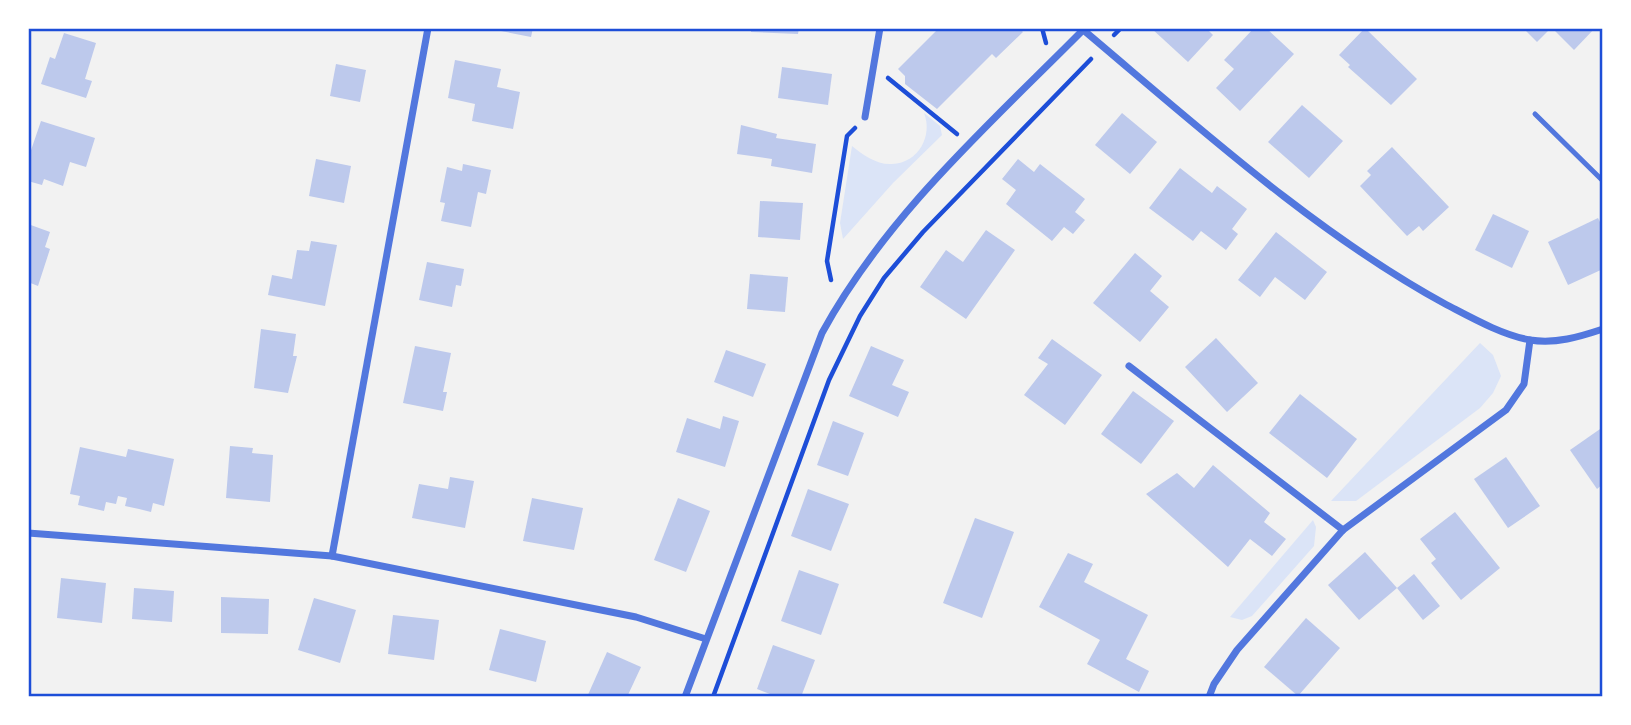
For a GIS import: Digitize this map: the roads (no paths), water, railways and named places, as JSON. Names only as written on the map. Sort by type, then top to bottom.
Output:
[{"type":"street","points":[[332,556],[428,28]]},
{"type":"street","points":[[865,117],[880,28]]},
{"type":"street","points":[[685,697],[822,333],[848,285],[913,205],[1083,29],[1298,207],[1402,280],[1475,320],[1530,340],[1569,340],[1603,329]]},
{"type":"street","points":[[1209,697],[1214,684],[1237,650],[1343,530],[1506,410],[1524,384],[1530,340]]},
{"type":"street","points":[[1129,366],[1343,530]]},
{"type":"street","points":[[28,534],[332,556],[636,617],[706,639]]},
{"type":"lane","points":[[1535,114],[1603,181]]}]
